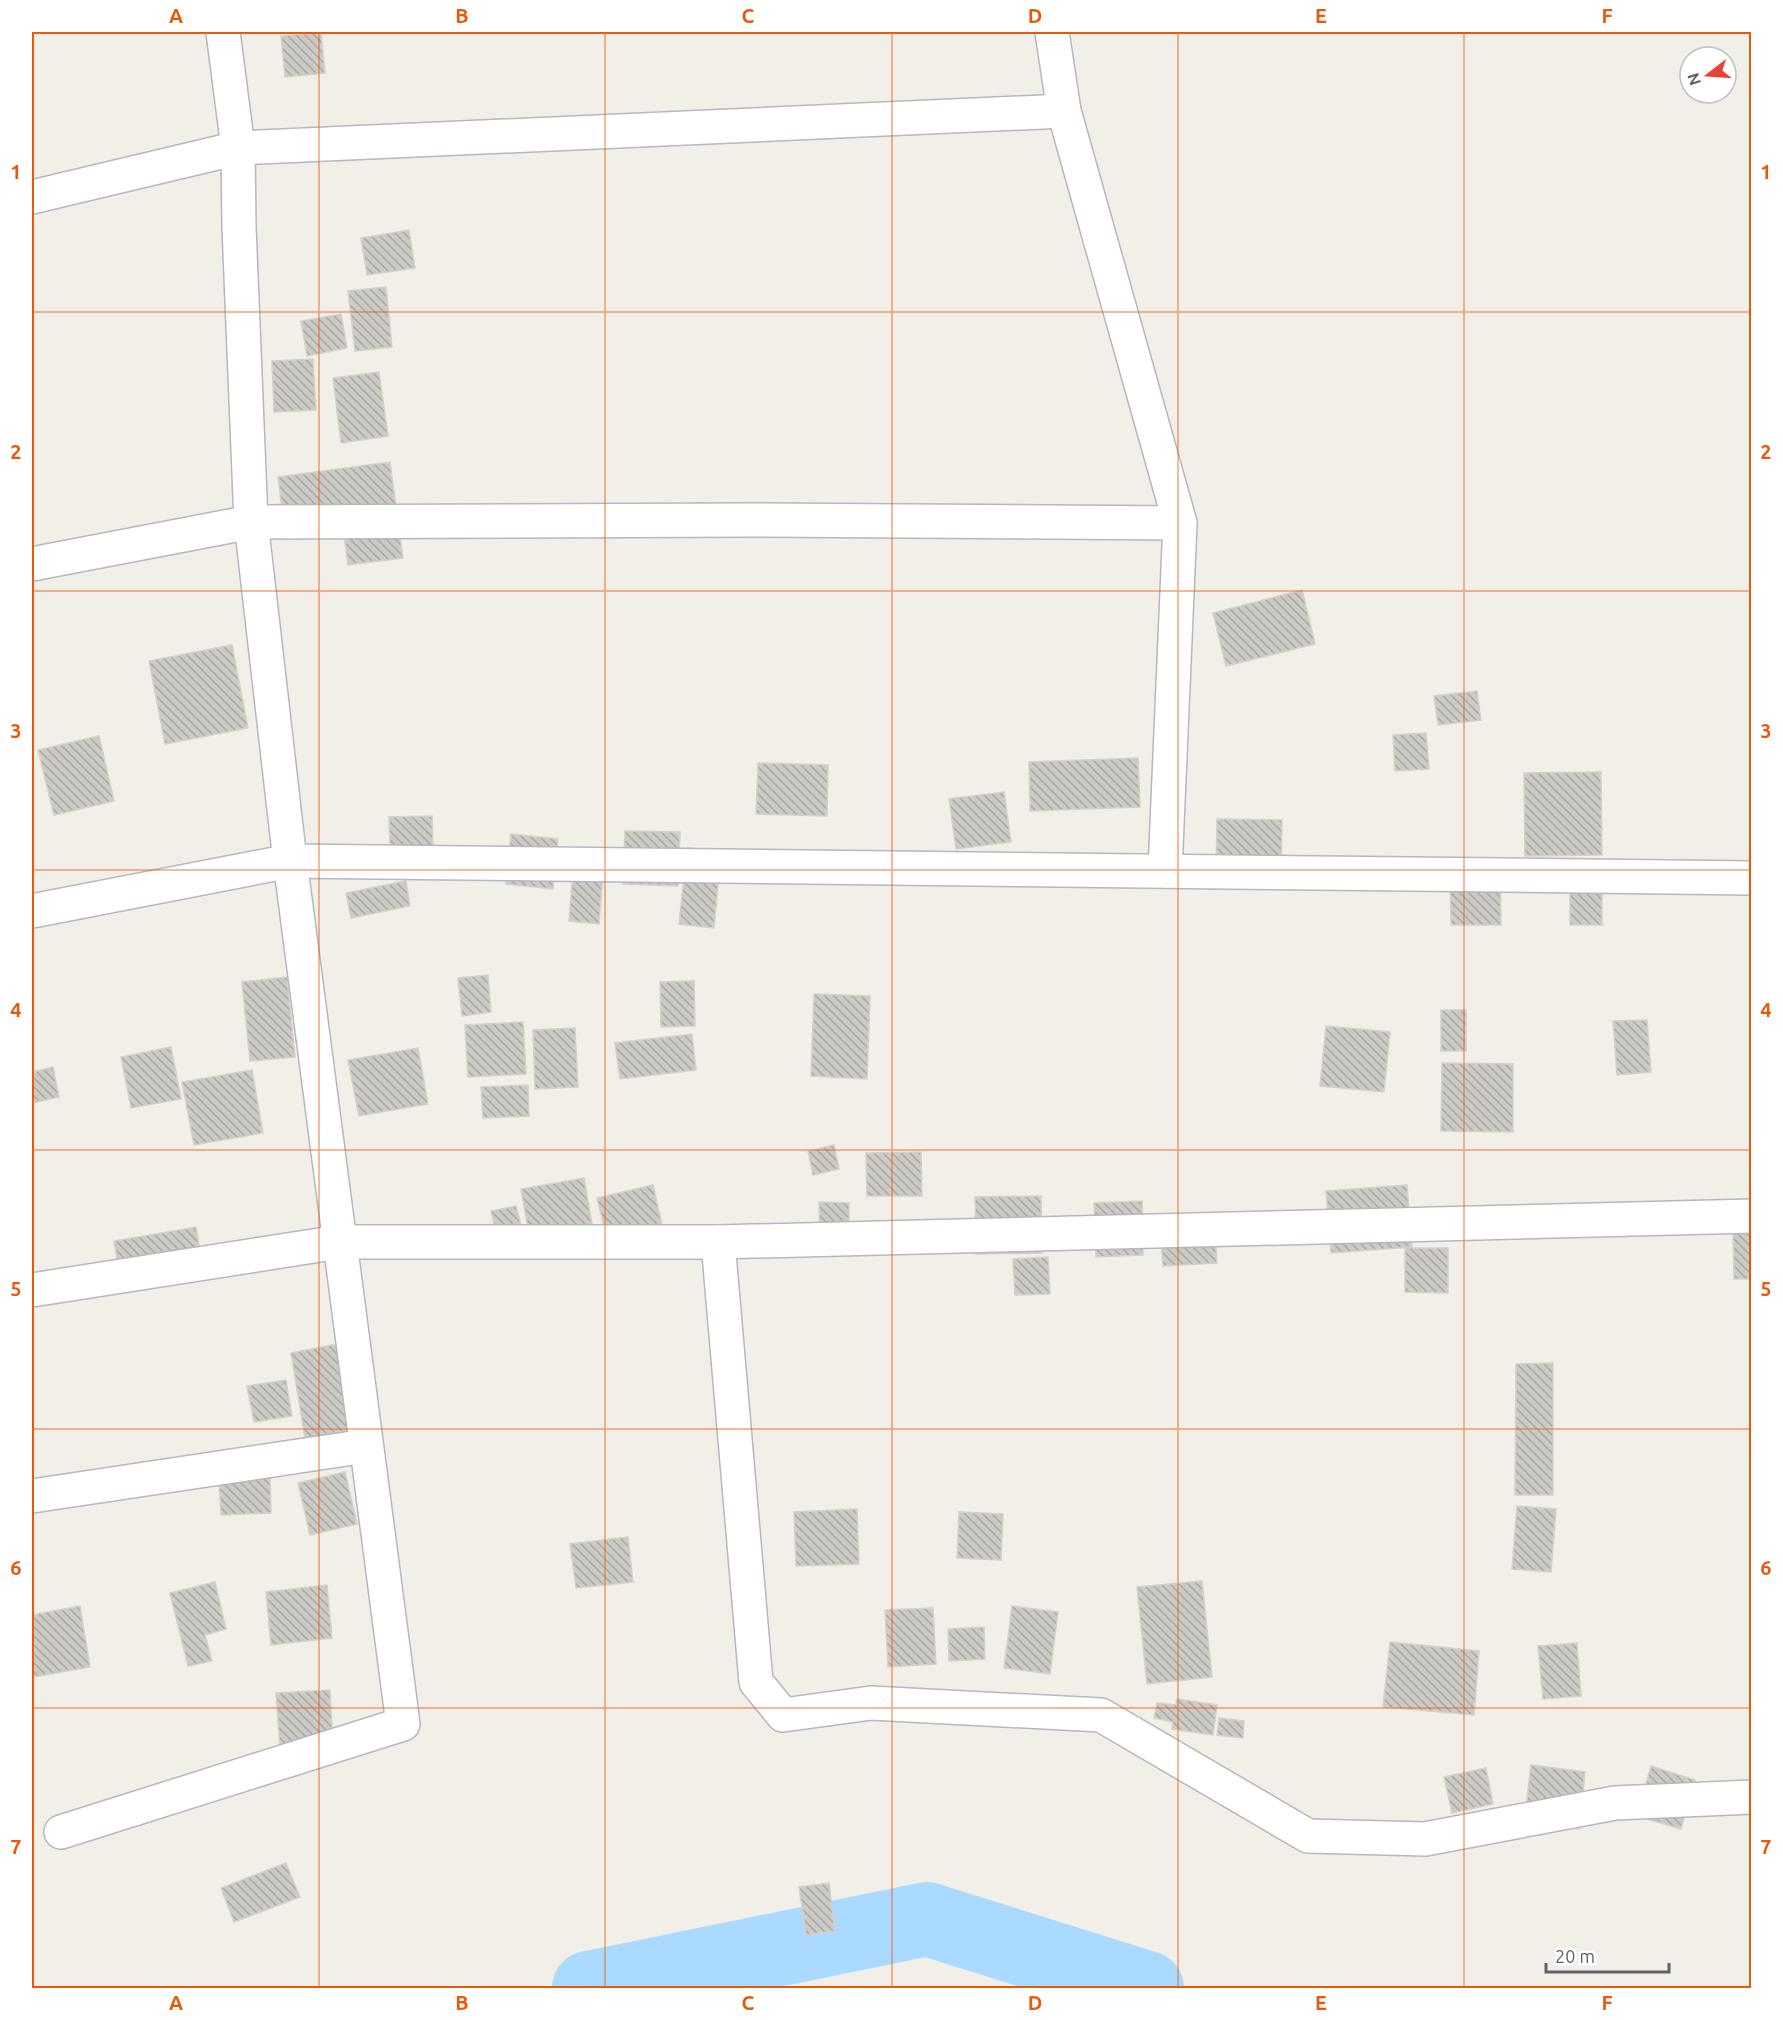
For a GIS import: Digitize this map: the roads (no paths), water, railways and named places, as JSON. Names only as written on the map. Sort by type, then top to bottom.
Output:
[{"type":"street","points":[[61,1832],[403,1724],[290,861],[251,522],[238,227],[238,148],[223,32]]},
{"type":"street","points":[[1052,32],[1064,111],[1180,523],[1165,871]]},
{"type":"street","points":[[32,197],[238,148],[1064,111]]},
{"type":"street","points":[[32,564],[251,522],[750,520],[1180,523]]},
{"type":"street","points":[[32,910],[290,861],[1752,878]]},
{"type":"street","points":[[32,1290],[339,1242],[718,1242],[1752,1216]]},
{"type":"street","points":[[718,1242],[756,1682],[783,1715],[871,1702],[1101,1715],[1308,1836],[1425,1839],[1615,1803],[1752,1797]]},
{"type":"street","points":[[32,1496],[366,1446]]},
{"type":"waterway","points":[[589,1988],[927,1919],[1147,1988]]}]
